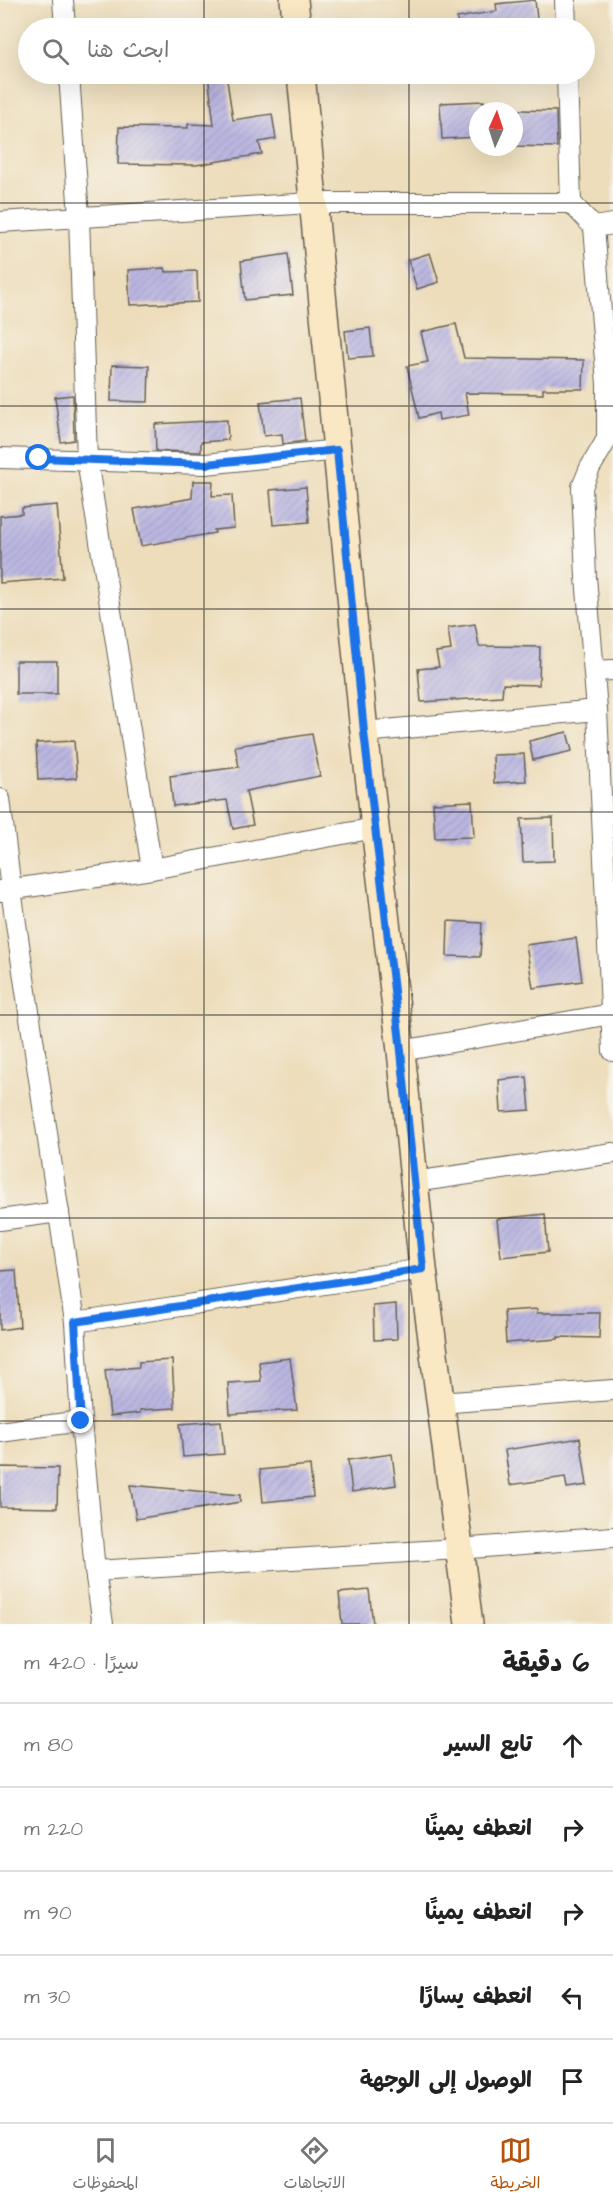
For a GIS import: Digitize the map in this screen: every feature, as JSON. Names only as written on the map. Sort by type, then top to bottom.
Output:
[{"type":"main road","points":[[294,0],[296,18]]},
{"type":"main road","points":[[302,84],[364,732],[401,1051],[423,1269],[469,1624]]},
{"type":"street","points":[[63,0],[64,18]]},
{"type":"street","points":[[565,0],[566,18]]},
{"type":"street","points":[[70,84],[80,216],[87,460],[152,869]]},
{"type":"street","points":[[567,84],[571,203]]},
{"type":"street","points":[[0,222],[312,203],[571,203],[604,225],[607,439],[582,487],[586,577],[604,670],[597,710],[609,887],[613,1051]]},
{"type":"street","points":[[0,458],[206,464],[337,450]]},
{"type":"street","points":[[364,732],[597,710]]},
{"type":"street","points":[[0,799],[5,891],[59,1212],[75,1322],[81,1421],[95,1571],[103,1624]]},
{"type":"street","points":[[5,891],[152,869],[375,828]]},
{"type":"street","points":[[401,1051],[611,1014]]},
{"type":"street","points":[[414,1182],[613,1153]]},
{"type":"street","points":[[0,1220],[59,1212]]},
{"type":"street","points":[[75,1322],[423,1269]]},
{"type":"street","points":[[439,1403],[613,1389]]},
{"type":"street","points":[[0,1432],[81,1421]]},
{"type":"street","points":[[95,1571],[613,1538]]},
{"type":"building","points":[[535,0],[537,18],[457,18],[497,11],[496,4]]},
{"type":"building","points":[[209,84],[228,84],[233,120],[272,114],[276,139],[259,142],[262,154],[196,165],[118,164],[119,127],[188,128],[188,124],[214,125]]},
{"type":"building","points":[[484,101],[469,102],[469,138],[442,139],[440,103]]},
{"type":"building","points":[[523,110],[556,111],[557,147],[523,146]]},
{"type":"building","points":[[430,253],[439,282],[417,289],[408,260]]},
{"type":"building","points":[[288,254],[293,295],[245,300],[241,261]]},
{"type":"building","points":[[165,268],[166,272],[197,271],[198,302],[130,305],[128,270]]},
{"type":"building","points":[[456,324],[464,358],[584,360],[583,389],[543,389],[543,394],[465,393],[469,415],[439,420],[438,413],[419,418],[407,366],[428,362],[421,332]]},
{"type":"building","points":[[370,328],[373,356],[348,358],[345,331]]},
{"type":"building","points":[[112,365],[149,366],[148,402],[111,401]]},
{"type":"building","points":[[73,395],[74,440],[61,442],[55,397]]},
{"type":"building","points":[[300,398],[305,441],[283,444],[282,434],[264,436],[260,402]]},
{"type":"building","points":[[227,420],[228,440],[201,442],[201,452],[156,451],[155,424]]},
{"type":"building","points":[[193,481],[213,481],[212,496],[232,495],[234,528],[214,530],[215,533],[141,546],[134,509],[192,498]]},
{"type":"building","points":[[306,487],[309,522],[273,525],[270,490]]},
{"type":"building","points":[[57,505],[63,578],[0,583],[0,516],[22,514],[22,508]]},
{"type":"building","points":[[475,624],[479,646],[540,647],[539,685],[503,684],[502,697],[421,702],[418,669],[439,667],[436,652],[451,650],[448,628]]},
{"type":"building","points":[[16,661],[57,661],[57,694],[16,694]]},
{"type":"building","points":[[567,732],[572,751],[533,760],[529,741]]},
{"type":"building","points":[[312,734],[320,776],[246,791],[253,825],[233,829],[227,800],[173,806],[170,776],[239,767],[235,746]]},
{"type":"building","points":[[74,741],[77,778],[38,780],[36,743]]},
{"type":"building","points":[[524,754],[526,781],[494,783],[493,755]]},
{"type":"building","points":[[472,801],[474,837],[435,838],[433,803]]},
{"type":"building","points":[[553,818],[554,861],[523,862],[521,819]]},
{"type":"building","points":[[448,921],[482,923],[480,957],[447,956]]},
{"type":"building","points":[[576,938],[582,981],[533,988],[526,945]]},
{"type":"building","points":[[527,1077],[530,1110],[501,1112],[499,1080]]},
{"type":"building","points":[[545,1214],[548,1252],[501,1257],[497,1219]]},
{"type":"building","points":[[16,1270],[20,1327],[0,1330],[0,1271]]},
{"type":"building","points":[[396,1304],[397,1339],[374,1340],[373,1306]]},
{"type":"building","points":[[537,1309],[537,1313],[600,1313],[599,1338],[558,1337],[558,1339],[506,1343],[504,1311]]},
{"type":"building","points":[[290,1358],[297,1410],[230,1414],[228,1383],[261,1381],[259,1362]]},
{"type":"building","points":[[172,1360],[175,1408],[140,1410],[140,1413],[110,1416],[105,1370],[139,1367],[139,1362]]},
{"type":"building","points":[[221,1421],[224,1454],[183,1457],[180,1424]]},
{"type":"building","points":[[580,1438],[587,1485],[567,1488],[565,1477],[510,1485],[505,1450]]},
{"type":"building","points":[[392,1454],[396,1485],[352,1492],[348,1460]]},
{"type":"building","points":[[310,1465],[313,1497],[263,1502],[260,1470]]},
{"type":"building","points":[[0,1467],[58,1468],[57,1508],[0,1507]]},
{"type":"building","points":[[130,1485],[240,1495],[240,1502],[136,1519]]},
{"type":"building","points":[[369,1590],[373,1624],[342,1624],[339,1593]]},
{"type":"route","points":[[39,458],[206,464],[337,450],[364,732],[401,1051],[423,1269],[75,1322],[81,1421]]}]
